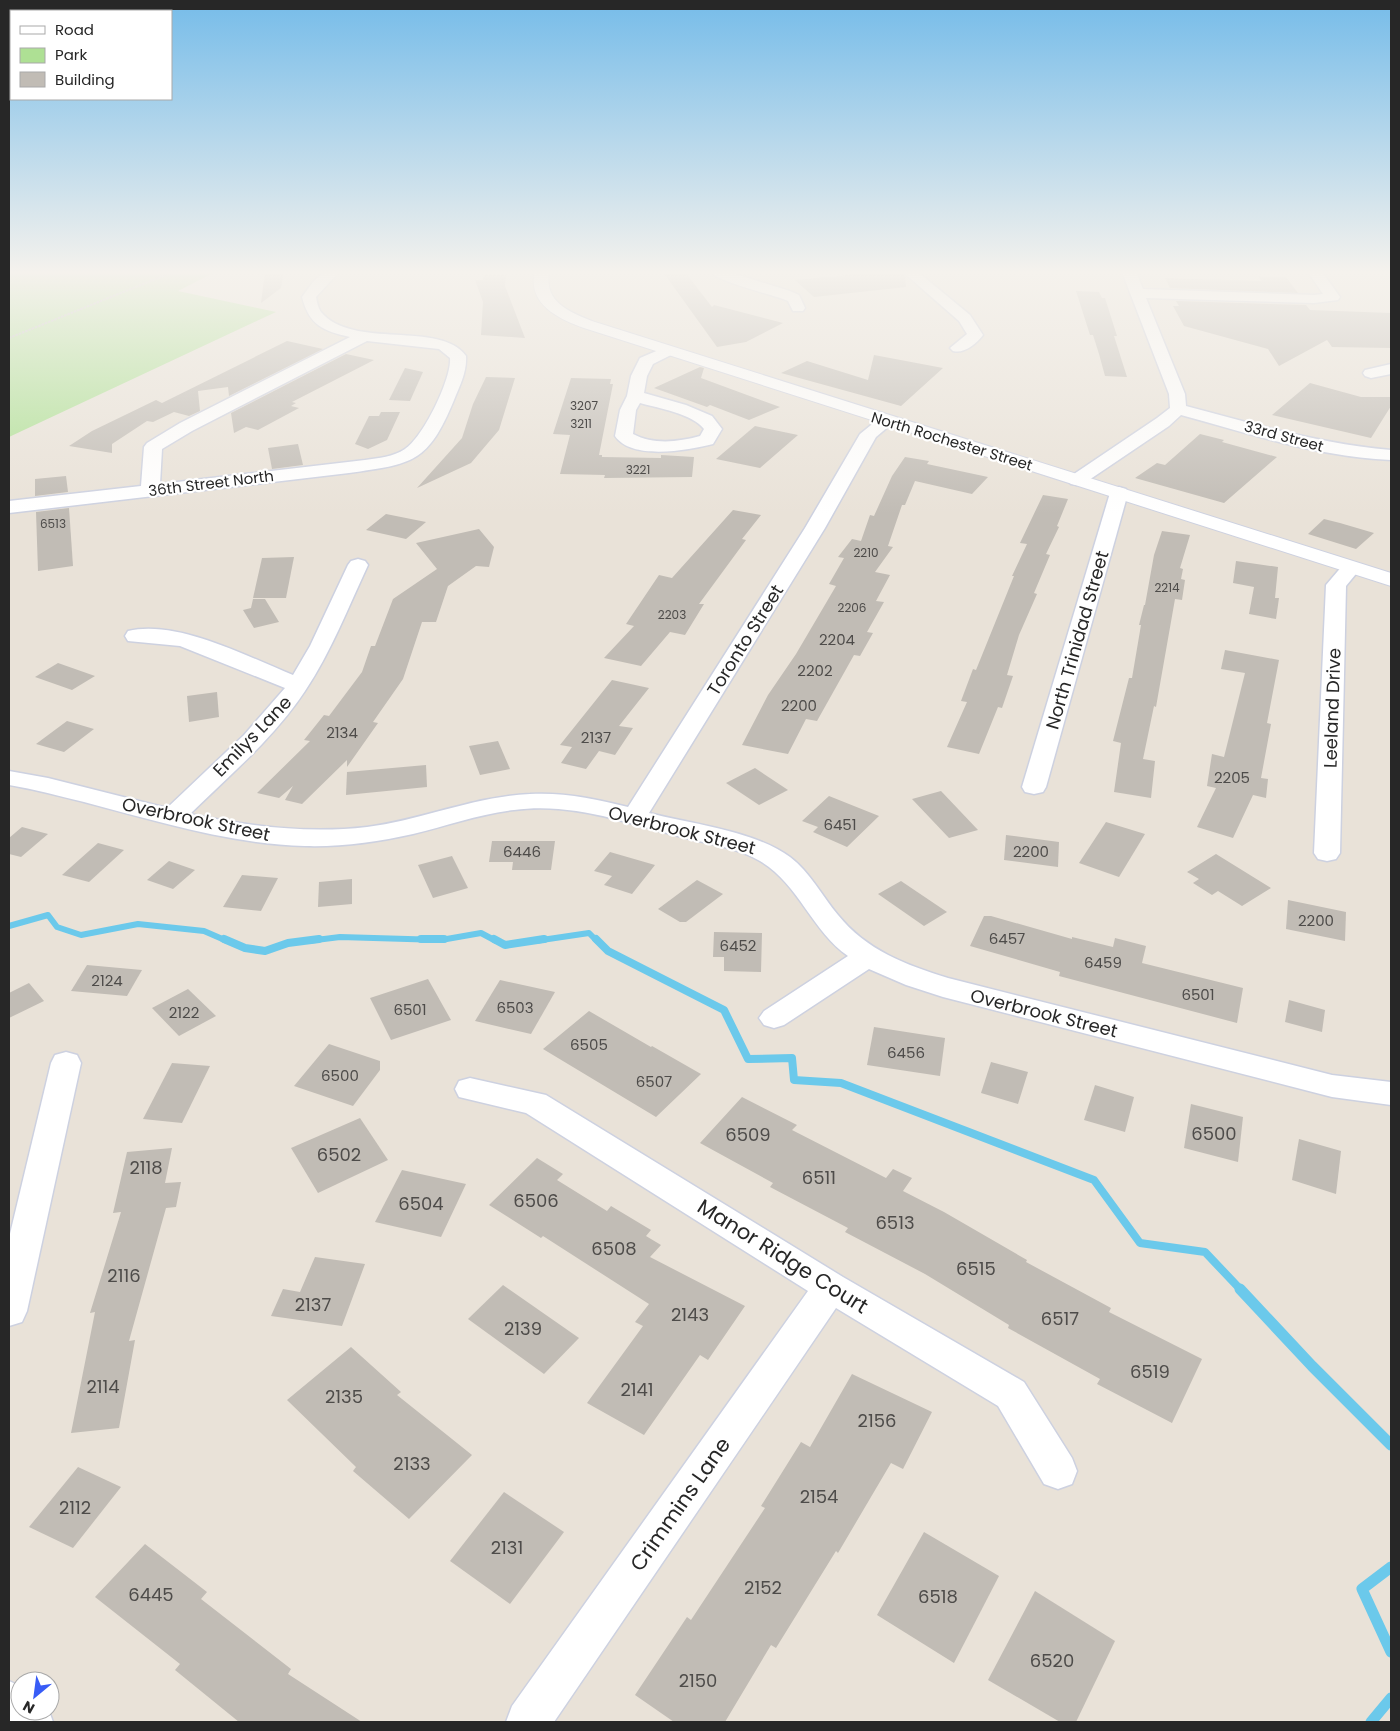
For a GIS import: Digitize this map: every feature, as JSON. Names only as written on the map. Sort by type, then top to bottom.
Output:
[{"type":"street","points":[[150,490],[154,446],[186,427],[331,353]]},
{"type":"street","name":"36th Street North","points":[[9,507],[349,468],[384,462],[413,453],[430,432],[459,368],[458,356],[453,353]]},
{"type":"street","points":[[635,396],[680,409],[706,420],[713,429],[707,440],[690,445],[656,446],[636,444],[624,436],[628,410],[635,396],[639,376],[646,361],[664,353]]},
{"type":"street","name":"North Rochester Street","points":[[674,353],[1077,480],[1350,569],[1391,580]]},
{"type":"street","points":[[1077,480],[1163,422],[1178,409],[1176,394],[1160,353]]},
{"type":"street","points":[[1372,373],[1391,369]]},
{"type":"street","name":"33rd Street","points":[[1178,409],[1304,442],[1350,451],[1391,455]]},
{"type":"street","name":"Toronto Street","points":[[634,817],[815,528],[869,434],[887,420]]},
{"type":"street","name":"North Trinidad Street","points":[[1034,787],[1119,494]]},
{"type":"street","name":"Emilys Lane","points":[[172,817],[270,721],[298,685],[317,652],[358,565]]},
{"type":"street","name":"Leeland Drive","points":[[1326,853],[1336,585],[1350,569]]},
{"type":"street","points":[[136,636],[170,637],[187,640],[298,685]]},
{"type":"street","name":"Overbrook Street","points":[[9,778],[172,817],[258,834],[301,837],[368,834],[410,827],[501,805],[528,801],[573,803],[746,845],[768,854],[782,863],[792,873],[842,937],[884,966],[943,988],[1332,1086],[1391,1094]]},
{"type":"street","points":[[774,1018],[868,956]]},
{"type":"street","points":[[9,1311],[66,1063]]},
{"type":"street","name":"Manor Ridge Court","points":[[470,1090],[535,1103],[831,1287],[1011,1394],[1058,1471]]},
{"type":"street","name":"Crimmins Lane","points":[[528,1722],[831,1287]]},
{"type":"street","points":[[9,1703],[31,1722]]},
{"type":"green space","points":[[9,353],[189,353],[9,437]]},
{"type":"building","points":[[263,353],[315,353],[229,396],[228,387],[198,391],[200,411],[189,416],[174,412],[153,422],[147,421],[112,444],[112,453],[69,446],[92,431],[156,400],[162,403]]},
{"type":"building","points":[[1119,353],[1127,377],[1105,376],[1099,354]]},
{"type":"building","points":[[1270,353],[1303,353],[1279,366]]},
{"type":"building","points":[[346,354],[374,360],[292,402],[296,403],[291,406],[299,408],[258,430],[246,427],[234,433],[231,413]]},
{"type":"building","points":[[874,355],[943,368],[901,406],[781,373],[807,361],[868,380]]},
{"type":"building","points":[[700,367],[704,368],[701,378],[780,407],[749,420],[710,405],[707,407],[654,388]]},
{"type":"building","points":[[405,368],[423,372],[410,401],[389,400]]},
{"type":"building","points":[[486,377],[515,378],[499,430],[471,463],[417,488],[462,438],[473,404]]},
{"type":"building","points":[[571,378],[611,379],[610,384],[613,384],[599,455],[602,455],[602,457],[661,458],[661,455],[694,457],[692,477],[604,478],[605,475],[560,474],[570,435],[553,434]]},
{"type":"building","points":[[1310,383],[1361,397],[1391,397],[1391,406],[1371,438],[1272,415]]},
{"type":"building","points":[[381,412],[400,412],[387,440],[368,449],[355,444],[369,416],[379,416]]},
{"type":"building","points":[[755,426],[798,435],[760,468],[716,459]]},
{"type":"building","points":[[1200,434],[1277,457],[1224,503],[1135,478],[1157,463],[1165,465]]},
{"type":"building","points":[[298,444],[303,465],[272,469],[268,448]]},
{"type":"building","points":[[905,457],[929,461],[927,464],[988,477],[972,494],[915,481],[905,505],[902,505],[888,546],[893,547],[875,572],[890,575],[876,601],[884,602],[867,632],[873,633],[860,656],[854,655],[817,721],[806,719],[788,754],[742,745],[768,695],[796,654],[836,586],[829,584],[844,558],[838,557],[852,539],[861,541],[870,515],[874,516],[892,476]]},
{"type":"building","points":[[66,476],[68,492],[35,496],[35,479]]},
{"type":"building","points":[[1043,495],[1068,499],[1057,526],[1059,527],[1046,554],[1050,555],[1034,593],[1037,594],[1019,635],[1007,675],[1013,676],[1002,708],[998,707],[979,754],[947,747],[967,702],[961,701],[973,669],[976,670],[1014,576],[1012,576],[1027,544],[1020,543]]},
{"type":"building","points":[[69,508],[73,566],[38,571],[36,512]]},
{"type":"building","points":[[733,510],[761,515],[742,539],[746,540],[699,604],[704,604],[685,635],[670,632],[641,666],[604,658],[634,626],[626,624],[659,575],[672,578]]},
{"type":"building","points":[[386,514],[426,522],[406,539],[366,530]]},
{"type":"building","points":[[1324,519],[1374,533],[1356,549],[1308,534]]},
{"type":"building","points":[[479,529],[494,547],[489,567],[476,566],[448,586],[436,622],[422,622],[403,679],[373,722],[378,723],[347,767],[347,760],[302,804],[285,800],[293,786],[279,798],[257,793],[310,741],[304,740],[324,715],[329,716],[362,672],[371,646],[375,646],[393,599],[437,569],[416,543]]},
{"type":"building","points":[[1162,531],[1190,535],[1180,568],[1183,569],[1181,579],[1185,580],[1182,600],[1175,599],[1156,707],[1154,706],[1143,759],[1155,761],[1151,798],[1114,792],[1121,743],[1113,741],[1129,678],[1132,678],[1141,625],[1139,625],[1145,605],[1154,555]]},
{"type":"building","points":[[294,557],[286,598],[253,598],[262,558]]},
{"type":"building","points":[[1236,561],[1278,567],[1275,598],[1279,598],[1276,619],[1249,614],[1254,587],[1233,583]]},
{"type":"building","points":[[253,599],[265,599],[279,622],[254,628],[243,610],[251,608]]},
{"type":"building","points":[[1225,650],[1279,660],[1267,723],[1271,724],[1261,778],[1268,779],[1266,798],[1253,795],[1233,838],[1197,827],[1216,788],[1207,786],[1212,754],[1224,757],[1245,673],[1221,669]]},
{"type":"building","points":[[58,663],[95,676],[72,690],[35,677]]},
{"type":"building","points":[[612,680],[649,688],[619,726],[633,728],[615,755],[599,751],[586,769],[561,763],[572,747],[560,745]]},
{"type":"building","points":[[217,692],[219,717],[189,722],[187,696]]},
{"type":"building","points":[[67,721],[94,729],[64,752],[36,744]]},
{"type":"building","points":[[498,741],[510,769],[480,775],[469,746]]},
{"type":"building","points":[[426,765],[427,787],[346,795],[347,772]]},
{"type":"building","points":[[755,768],[788,790],[759,805],[726,783]]},
{"type":"building","points":[[941,791],[978,830],[949,838],[912,799]]},
{"type":"building","points":[[829,796],[879,816],[847,847],[813,832],[818,827],[802,821]]},
{"type":"building","points":[[1106,822],[1145,834],[1119,877],[1079,863]]},
{"type":"building","points":[[22,827],[48,834],[21,857],[9,854],[9,838]]},
{"type":"building","points":[[1006,835],[1059,842],[1058,867],[1004,860]]},
{"type":"building","points":[[492,841],[555,841],[551,870],[512,870],[513,862],[489,862]]},
{"type":"building","points":[[98,843],[124,850],[89,882],[62,875]]},
{"type":"building","points":[[610,852],[655,865],[632,894],[604,885],[612,876],[594,871]]},
{"type":"building","points":[[1216,854],[1271,888],[1242,906],[1218,891],[1212,895],[1193,883],[1199,879],[1187,872]]},
{"type":"building","points":[[452,856],[468,888],[433,898],[418,865]]},
{"type":"building","points":[[169,861],[195,870],[173,889],[147,880]]},
{"type":"building","points":[[242,875],[278,878],[261,911],[223,907]]},
{"type":"building","points":[[352,879],[352,904],[318,907],[319,882]]},
{"type":"building","points":[[697,880],[723,894],[686,922],[680,922],[658,909]]},
{"type":"building","points":[[901,881],[947,912],[924,926],[878,894]]},
{"type":"building","points":[[1288,900],[1346,912],[1345,941],[1286,929]]},
{"type":"building","points":[[984,916],[991,916],[1072,939],[1072,937],[1113,947],[1115,938],[1146,946],[1142,963],[1243,988],[1237,1023],[1059,976],[1060,972],[970,946]]},
{"type":"building","points":[[714,932],[762,933],[761,972],[724,971],[724,957],[713,957]]},
{"type":"building","points":[[87,965],[142,970],[127,996],[71,991]]},
{"type":"building","points":[[428,979],[451,1020],[391,1040],[370,998]]},
{"type":"building","points":[[500,980],[555,992],[531,1034],[475,1021]]},
{"type":"building","points":[[29,983],[44,1001],[9,1018],[9,993]]},
{"type":"building","points":[[188,989],[216,1016],[179,1036],[152,1008]]},
{"type":"building","points":[[1289,1000],[1325,1010],[1322,1032],[1285,1022]]},
{"type":"building","points":[[589,1011],[701,1074],[656,1117],[543,1049]]},
{"type":"building","points":[[874,1027],[945,1038],[940,1076],[867,1065]]},
{"type":"building","points":[[329,1044],[380,1061],[380,1070],[353,1106],[294,1086]]},
{"type":"building","points":[[991,1062],[1028,1072],[1018,1104],[981,1093]]},
{"type":"building","points":[[172,1063],[210,1066],[182,1123],[143,1119]]},
{"type":"building","points":[[1095,1085],[1134,1097],[1125,1132],[1084,1120]]},
{"type":"building","points":[[742,1097],[797,1125],[792,1130],[886,1178],[893,1169],[912,1178],[903,1191],[944,1212],[1027,1260],[1026,1262],[1111,1308],[1109,1312],[1202,1359],[1172,1423],[1097,1384],[1100,1379],[1008,1328],[1009,1325],[925,1274],[845,1232],[848,1228],[770,1187],[773,1183],[700,1143]]},
{"type":"building","points":[[1191,1104],[1243,1117],[1238,1162],[1184,1148]]},
{"type":"building","points":[[360,1118],[388,1160],[318,1193],[291,1148]]},
{"type":"building","points":[[1299,1139],[1341,1151],[1336,1194],[1292,1180]]},
{"type":"building","points":[[172,1148],[165,1183],[181,1182],[176,1207],[166,1208],[129,1341],[135,1340],[119,1428],[71,1433],[95,1312],[90,1313],[121,1212],[113,1213],[127,1152]]},
{"type":"building","points":[[537,1158],[563,1174],[557,1180],[607,1211],[611,1206],[651,1230],[646,1236],[661,1245],[650,1257],[745,1306],[708,1360],[700,1355],[644,1435],[587,1403],[643,1326],[635,1322],[649,1304],[543,1236],[541,1238],[489,1205]]},
{"type":"building","points":[[402,1170],[466,1184],[441,1237],[375,1222]]},
{"type":"building","points":[[315,1257],[365,1264],[342,1326],[271,1316],[283,1289],[300,1292]]},
{"type":"building","points":[[503,1285],[579,1338],[544,1374],[468,1319]]},
{"type":"building","points":[[351,1347],[401,1392],[397,1395],[472,1455],[409,1519],[353,1471],[356,1467],[287,1400]]},
{"type":"building","points":[[852,1374],[932,1412],[903,1469],[891,1463],[838,1553],[836,1551],[776,1648],[771,1645],[725,1722],[674,1722],[635,1695],[687,1617],[691,1620],[765,1508],[761,1506],[801,1442],[810,1447]]},
{"type":"building","points":[[78,1467],[121,1487],[73,1548],[29,1527]]},
{"type":"building","points":[[504,1492],[564,1532],[510,1604],[450,1561]]},
{"type":"building","points":[[924,1532],[999,1576],[954,1663],[877,1615]]},
{"type":"building","points":[[145,1544],[207,1592],[201,1599],[291,1669],[288,1674],[362,1722],[239,1722],[175,1670],[180,1664],[95,1597]]},
{"type":"building","points":[[1035,1591],[1115,1641],[1076,1722],[1060,1722],[988,1680]]},
{"type":"waterway","points":[[9,926],[48,915],[57,927],[81,935],[138,924],[204,931],[227,941]]},
{"type":"waterway","points":[[308,941],[340,937],[441,940],[481,933],[496,941]]},
{"type":"waterway","points":[[535,941],[589,933],[597,941]]},
{"type":"waterway","points":[[224,939],[245,948],[265,951],[288,943],[319,939]]},
{"type":"waterway","points":[[421,939],[444,939]]},
{"type":"waterway","points":[[494,939],[505,945],[544,939]]},
{"type":"waterway","points":[[596,939],[608,951],[724,1010],[748,1059],[792,1058],[794,1080],[841,1083],[1094,1180],[1140,1243],[1205,1252],[1241,1290]]},
{"type":"waterway","points":[[1240,1289],[1312,1366],[1391,1445]]},
{"type":"waterway","points":[[1391,1567],[1362,1589],[1391,1652]]},
{"type":"waterway","points":[[1371,1722],[1391,1698]]}]
